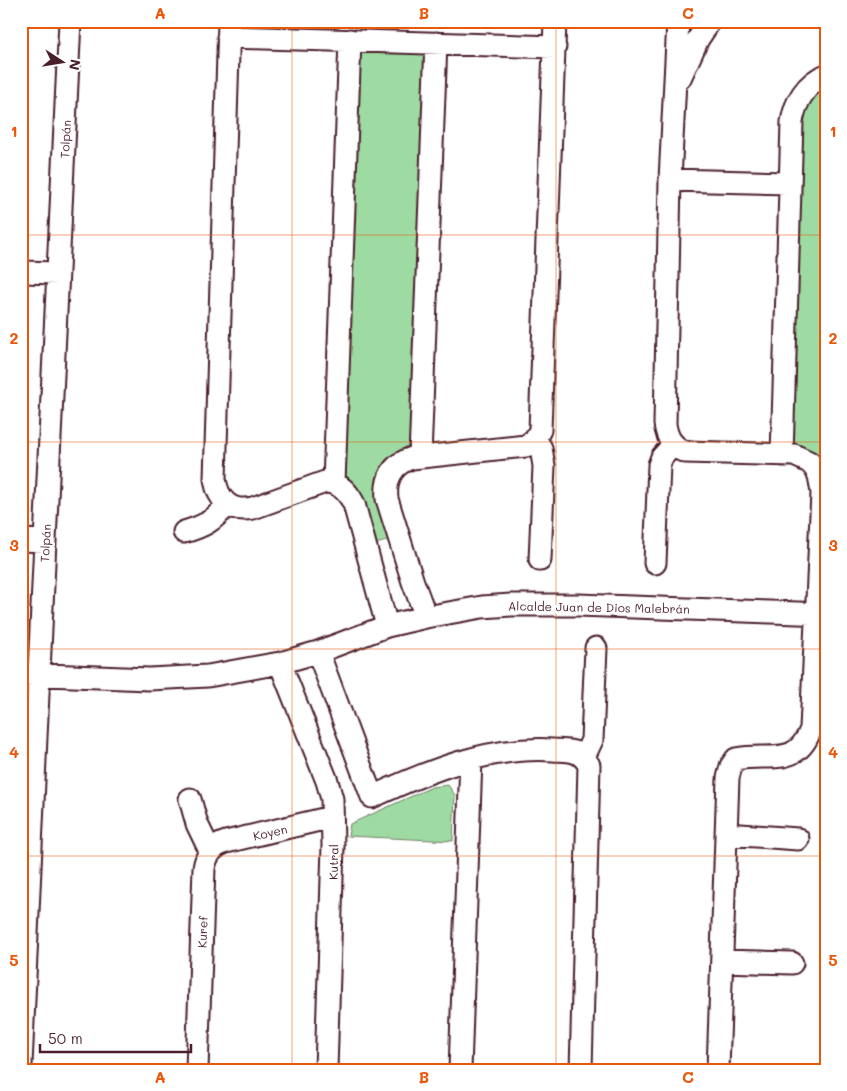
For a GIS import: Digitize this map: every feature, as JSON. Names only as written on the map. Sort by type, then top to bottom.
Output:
[{"type":"street","name":"Tolpán","points":[[21,1063],[30,675],[45,541],[70,21]]},
{"type":"street","points":[[426,617],[413,582],[386,492],[388,478],[395,468],[405,460],[521,447],[531,444],[540,430],[555,21]]},
{"type":"street","points":[[678,21],[670,180],[664,424],[666,433],[673,444],[685,452],[794,456],[809,462],[821,482],[821,614],[811,729],[801,748],[778,758],[736,758],[731,766],[728,778],[718,1070]]},
{"type":"street","points":[[675,98],[689,56],[710,21]]},
{"type":"street","points":[[387,626],[354,504],[347,492],[334,483],[329,482],[248,509],[237,509],[228,504],[219,495],[215,479],[229,29],[350,40],[554,47]]},
{"type":"street","points":[[334,483],[350,40]]},
{"type":"street","points":[[420,457],[436,43]]},
{"type":"street","points":[[782,455],[789,183],[794,112],[808,87],[826,75]]},
{"type":"street","points":[[670,180],[789,183]]},
{"type":"street","points":[[21,272],[58,273]]},
{"type":"street","points":[[535,439],[541,448],[544,466],[540,560]]},
{"type":"street","points":[[655,563],[659,465],[662,457],[673,444]]},
{"type":"street","points":[[184,532],[208,524],[228,504]]},
{"type":"street","points":[[21,540],[45,541]]},
{"type":"street","name":"Alcalde Juan de Dios Malebrán","points":[[30,675],[118,678],[208,676],[280,663],[318,652],[387,626],[482,607],[538,604],[821,614]]},
{"type":"street","points":[[584,757],[592,740],[596,648]]},
{"type":"street","points":[[318,652],[372,796],[415,777],[472,759],[524,749],[575,751],[584,757],[589,765],[590,777],[581,1070]]},
{"type":"street","name":"Kutral","points":[[280,663],[327,781],[332,799],[334,846],[326,1070]]},
{"type":"street","points":[[460,1070],[472,759]]},
{"type":"street","points":[[190,799],[197,824],[210,851]]},
{"type":"street","name":"Koyen","points":[[210,851],[226,842],[332,817]]},
{"type":"street","points":[[726,834],[798,838]]},
{"type":"street","name":"Kuref","points":[[197,1070],[204,868],[210,851]]},
{"type":"street","points":[[722,961],[792,963]]},
{"type":"green space","points":[[359,51],[420,51],[426,54],[411,443],[388,458],[377,476],[377,498],[390,540],[376,544],[361,493],[343,473]]},
{"type":"green space","points":[[826,80],[826,464],[815,452],[791,441],[802,109]]},
{"type":"green space","points":[[448,785],[455,795],[453,841],[348,836],[350,824],[432,787]]}]
